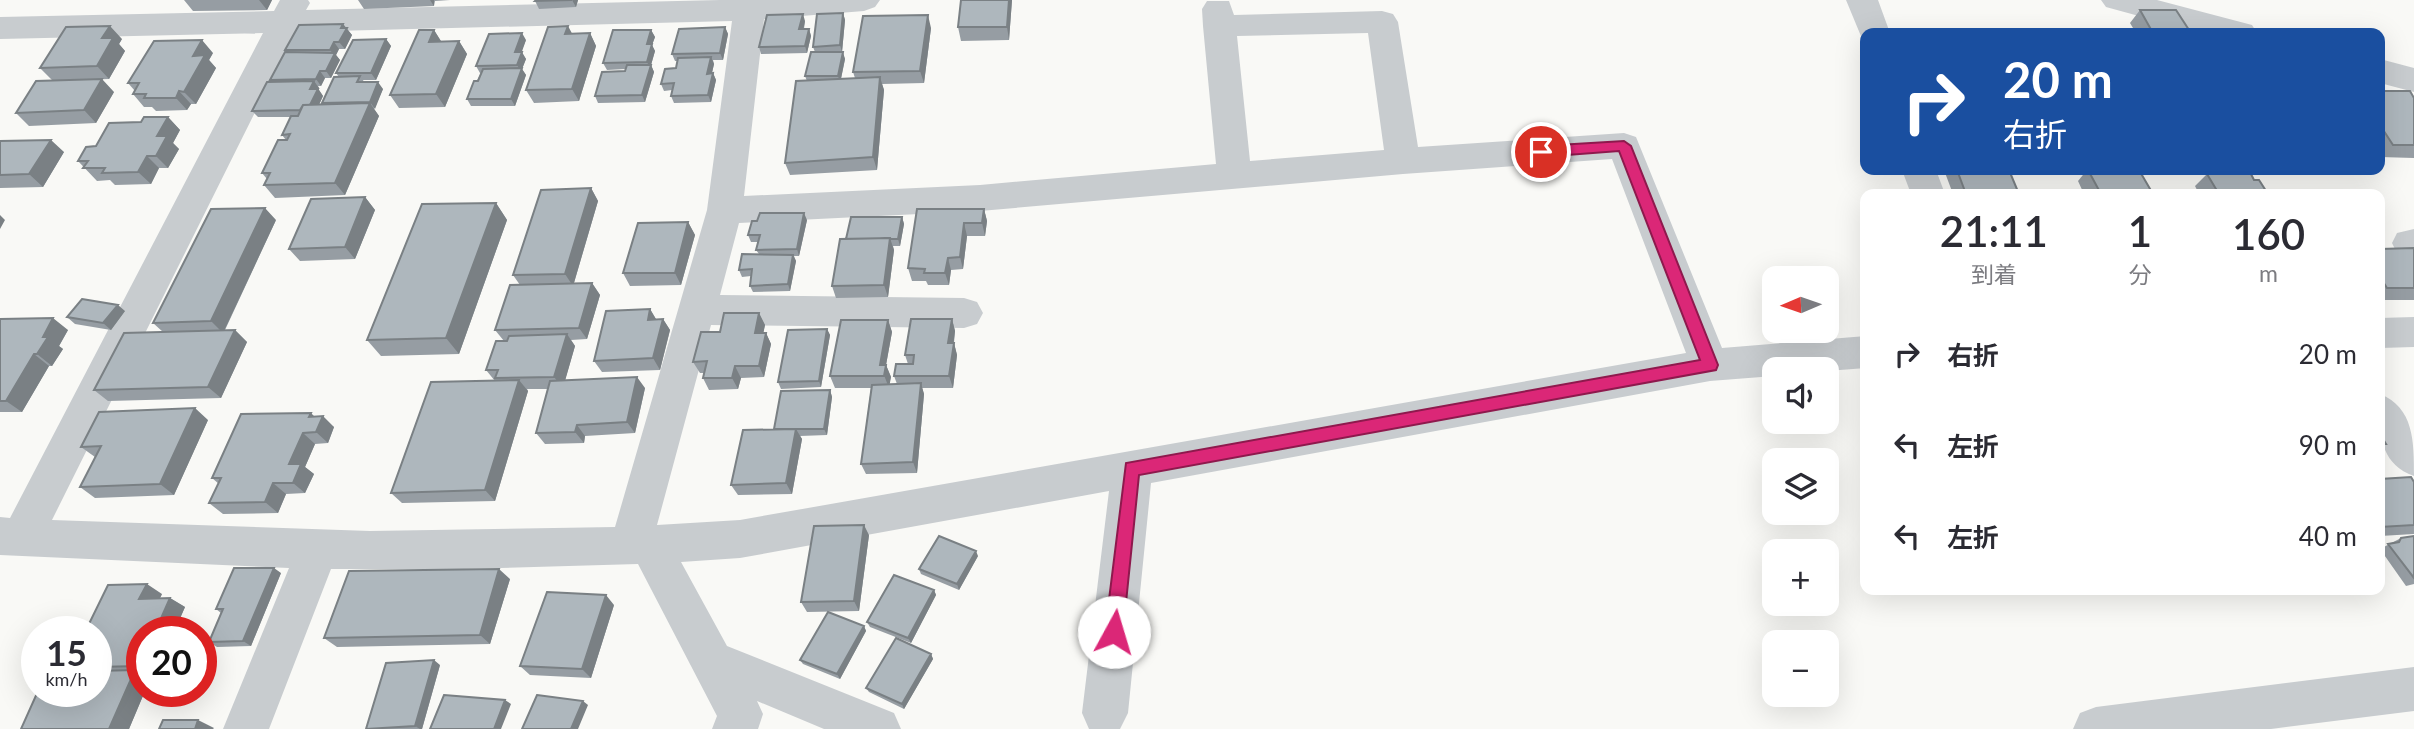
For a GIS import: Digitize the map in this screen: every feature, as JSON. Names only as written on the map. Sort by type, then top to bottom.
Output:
[{"type":"street","points":[[0,28],[290,10],[750,5],[864,0]]},
{"type":"street","points":[[1862,0],[1872,28]]},
{"type":"street","points":[[2117,0],[2222,28]]},
{"type":"street","points":[[735,729],[740,714],[712,661],[640,547],[726,210],[750,5]]},
{"type":"street","points":[[290,10],[11,537],[317,550],[640,547],[740,539],[1710,365],[1860,352]]},
{"type":"street","points":[[1234,176],[1219,18],[1382,22],[1403,161]]},
{"type":"street","points":[[2385,72],[2414,80]]},
{"type":"street","points":[[726,210],[980,198],[1403,161],[1624,146],[1710,365]]},
{"type":"street","points":[[699,310],[964,313]]},
{"type":"street","points":[[2385,333],[2414,332]]},
{"type":"street","points":[[2385,418],[2414,458]]},
{"type":"street","points":[[1105,713],[1132,469]]},
{"type":"street","points":[[246,729],[317,550]]},
{"type":"street","points":[[712,661],[878,729]]},
{"type":"street","points":[[2096,729],[2414,689]]},
{"type":"building","points":[[961,0],[1009,0],[1007,27],[958,27]]},
{"type":"building","points":[[2140,10],[2176,10],[2188,28],[2150,28]]},
{"type":"building","points":[[843,13],[840,45],[813,47],[817,14]]},
{"type":"building","points":[[803,14],[799,29],[809,29],[805,46],[759,47],[767,15]]},
{"type":"building","points":[[928,15],[920,71],[853,72],[863,16]]},
{"type":"building","points":[[343,24],[341,28],[347,28],[339,42],[334,42],[330,50],[285,50],[299,25]]},
{"type":"building","points":[[110,26],[102,38],[113,38],[97,66],[40,68],[66,27]]},
{"type":"building","points":[[568,26],[565,34],[590,33],[572,89],[526,90],[548,27]]},
{"type":"building","points":[[725,27],[720,53],[672,54],[679,29]]},
{"type":"building","points":[[419,30],[434,30],[429,42],[459,41],[436,94],[390,95]]},
{"type":"building","points":[[613,30],[651,30],[647,44],[652,44],[647,62],[603,63]]},
{"type":"building","points":[[522,33],[515,52],[522,52],[517,65],[476,66],[489,34]]},
{"type":"building","points":[[386,39],[371,73],[336,73],[353,40]]},
{"type":"building","points":[[202,40],[193,56],[205,55],[184,92],[179,91],[176,98],[144,98],[146,94],[133,94],[139,83],[128,83],[154,41]]},
{"type":"building","points":[[285,52],[335,53],[326,71],[320,71],[316,79],[270,80]]},
{"type":"building","points":[[811,52],[843,52],[838,76],[805,76]]},
{"type":"building","points":[[711,57],[707,74],[713,73],[708,95],[671,96],[674,83],[661,84],[665,69],[676,68],[678,58]]},
{"type":"building","points":[[627,65],[651,65],[642,95],[595,96],[602,72],[625,71]]},
{"type":"building","points":[[522,68],[511,99],[467,99],[474,81],[478,81],[483,69]]},
{"type":"building","points":[[360,76],[357,82],[378,82],[370,102],[322,103],[334,77]]},
{"type":"building","points":[[880,77],[873,157],[785,163],[796,81]]},
{"type":"building","points":[[102,79],[84,110],[16,113],[36,81]]},
{"type":"building","points":[[314,81],[310,89],[318,89],[310,105],[303,105],[300,110],[252,111],[267,82]]},
{"type":"building","points":[[2385,91],[2410,91],[2414,98],[2414,145],[2393,145],[2385,133]]},
{"type":"building","points":[[370,103],[335,183],[264,185],[270,173],[262,173],[278,140],[287,140],[290,134],[282,135],[291,116],[298,116],[303,105]]},
{"type":"building","points":[[144,117],[168,117],[157,136],[167,136],[156,156],[147,156],[138,172],[102,173],[105,168],[83,168],[88,161],[78,161],[86,147],[96,146],[109,123],[141,122]]},
{"type":"building","points":[[51,140],[29,174],[0,175],[0,141]]},
{"type":"building","points":[[1959,175],[2011,175],[2017,189],[1964,189]]},
{"type":"building","points":[[2091,175],[2142,175],[2150,189],[2098,189]]},
{"type":"building","points":[[2208,175],[2252,175],[2265,189],[2216,189]]},
{"type":"building","points":[[591,188],[565,274],[513,275],[541,190]]},
{"type":"building","points":[[365,197],[345,247],[289,249],[311,199]]},
{"type":"building","points":[[496,203],[446,338],[367,340],[422,204]]},
{"type":"building","points":[[265,208],[211,321],[153,323],[211,209]]},
{"type":"building","points":[[917,209],[984,209],[982,223],[964,223],[960,257],[948,258],[945,273],[924,273],[925,269],[908,268]]},
{"type":"building","points":[[760,213],[804,213],[797,249],[756,250],[760,235],[748,235],[752,221],[757,221]]},
{"type":"building","points":[[851,217],[902,217],[898,239],[846,239]]},
{"type":"building","points":[[688,222],[675,273],[623,273],[638,223]]},
{"type":"building","points":[[890,238],[884,285],[832,286],[840,239]]},
{"type":"building","points":[[2414,248],[2414,288],[2387,288],[2385,249]]},
{"type":"building","points":[[742,254],[793,255],[788,284],[750,286],[752,269],[739,270]]},
{"type":"building","points":[[592,283],[579,328],[495,330],[510,285]]},
{"type":"building","points":[[82,299],[118,305],[103,323],[67,317]]},
{"type":"building","points":[[650,309],[648,320],[663,319],[653,358],[594,361],[606,311]]},
{"type":"building","points":[[724,313],[759,313],[755,333],[766,333],[759,366],[735,366],[732,378],[703,378],[707,361],[693,362],[701,332],[720,332]]},
{"type":"building","points":[[53,318],[43,337],[48,337],[37,354],[34,354],[6,401],[0,401],[0,319]]},
{"type":"building","points":[[911,319],[952,319],[948,343],[954,343],[949,376],[894,376],[896,364],[913,364],[914,355],[905,355]]},
{"type":"building","points":[[841,320],[888,320],[880,365],[886,365],[884,376],[830,376]]},
{"type":"building","points":[[827,329],[819,381],[778,382],[788,330]]},
{"type":"building","points":[[235,330],[208,387],[94,390],[124,333]]},
{"type":"building","points":[[567,334],[554,377],[495,378],[498,370],[486,370],[496,341],[507,341],[509,336]]},
{"type":"building","points":[[637,377],[627,422],[577,425],[575,432],[536,433],[550,381]]},
{"type":"building","points":[[519,380],[485,490],[391,493],[431,382]]},
{"type":"building","points":[[921,383],[913,462],[861,464],[872,385]]},
{"type":"building","points":[[830,390],[824,429],[774,429],[781,391]]},
{"type":"building","points":[[195,408],[160,484],[80,487],[101,446],[81,447],[99,412]]},
{"type":"building","points":[[311,413],[309,417],[323,416],[316,432],[303,433],[289,464],[301,464],[293,483],[273,483],[265,502],[209,503],[221,478],[212,478],[241,414]]},
{"type":"building","points":[[796,429],[786,483],[731,485],[743,430]]},
{"type":"building","points":[[2411,477],[2414,482],[2414,525],[2385,527],[2385,479]]},
{"type":"building","points":[[864,525],[854,601],[801,602],[814,526]]},
{"type":"building","points":[[939,536],[976,551],[957,584],[919,569]]},
{"type":"building","points":[[2414,536],[2414,578],[2388,544]]},
{"type":"building","points":[[234,568],[274,568],[243,641],[217,642],[217,623],[223,609],[216,609]]},
{"type":"building","points":[[499,569],[480,635],[324,638],[349,571]]},
{"type":"building","points":[[894,575],[934,590],[908,638],[867,622]]},
{"type":"building","points":[[147,584],[139,599],[170,598],[162,616],[126,616],[126,666],[112,667],[112,616],[93,616],[108,585]]},
{"type":"building","points":[[547,592],[606,595],[582,669],[520,666]]},
{"type":"building","points":[[828,612],[864,626],[837,674],[800,660]]},
{"type":"building","points":[[896,638],[931,654],[902,704],[866,688]]},
{"type":"building","points":[[434,660],[415,726],[366,729],[386,663]]},
{"type":"building","points":[[126,670],[126,690],[109,729],[21,729],[31,707],[112,707],[112,671]]},
{"type":"building","points":[[444,695],[505,700],[494,729],[430,729]]},
{"type":"building","points":[[537,695],[583,701],[571,729],[522,729]]},
{"type":"building","points":[[163,720],[198,720],[195,729],[159,729]]},
{"type":"route","points":[[1114,632],[1132,469],[1710,365],[1624,146],[1541,152]]}]
